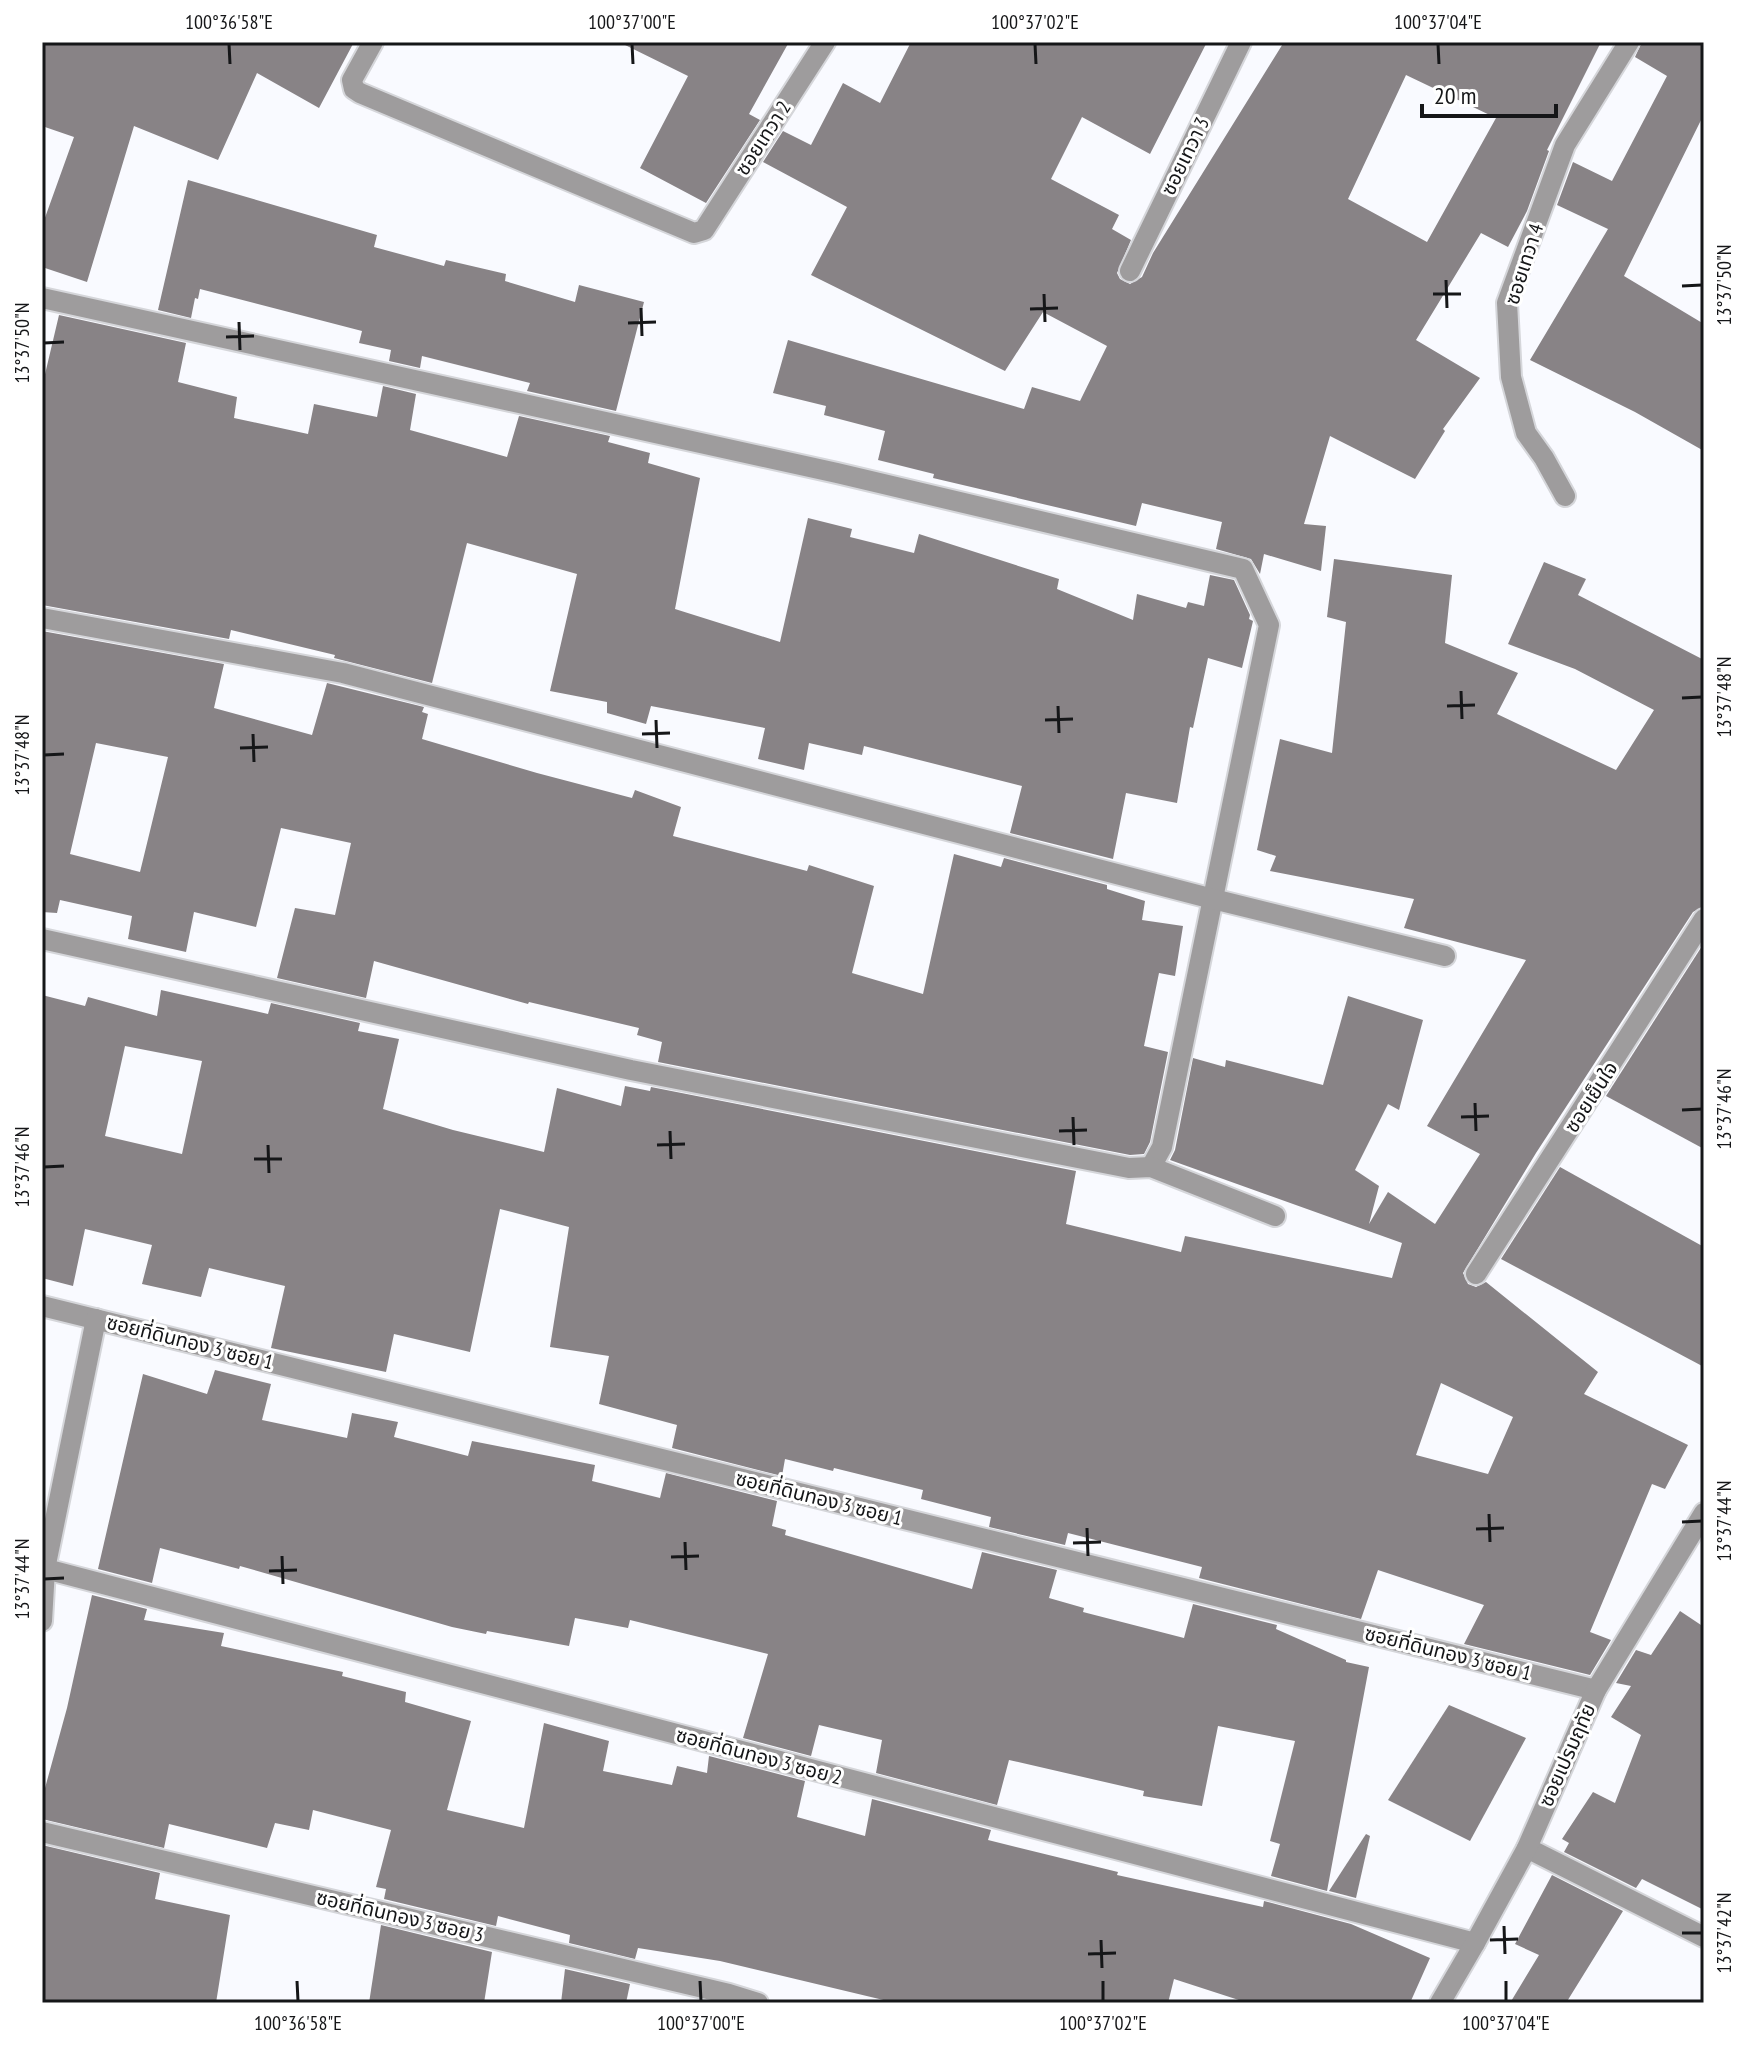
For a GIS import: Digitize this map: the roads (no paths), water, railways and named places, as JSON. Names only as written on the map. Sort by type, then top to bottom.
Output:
[{"type":"street","name":"ซอยเทวา 2","points":[[373,42],[352,80],[354,89],[694,233],[704,230],[825,42]]},
{"type":"street","name":"ซอยเทวา 3","points":[[1130,271],[1241,42]]},
{"type":"street","name":"ซอยเทวา 4","points":[[1565,496],[1526,433],[1511,377],[1507,303],[1565,145],[1629,42]]},
{"type":"street","points":[[42,298],[837,473],[1243,569],[1269,625],[1162,1147],[1151,1167]]},
{"type":"street","points":[[42,618],[343,673],[1213,899],[1445,956]]},
{"type":"street","name":"ซอยเย็นใจ","points":[[1476,1274],[1704,919]]},
{"type":"street","points":[[42,939],[647,1073],[1129,1168],[1151,1167],[1275,1216]]},
{"type":"street","name":"ซอยที่ดินทอง 3 ซอย 1","points":[[42,1306],[1596,1690]]},
{"type":"street","points":[[42,1621],[44,1569],[96,1319]]},
{"type":"street","name":"ซอยเปรมฤทัย","points":[[1440,2003],[1527,1848],[1596,1690],[1704,1513]]},
{"type":"street","name":"ซอยที่ดินทอง 3 ซอย 2","points":[[44,1569],[1475,1943]]},
{"type":"street","name":"ซอยที่ดินทอง 3 ซอย 3","points":[[42,1832],[758,2003]]},
{"type":"street","points":[[1527,1848],[1704,1937]]}]
